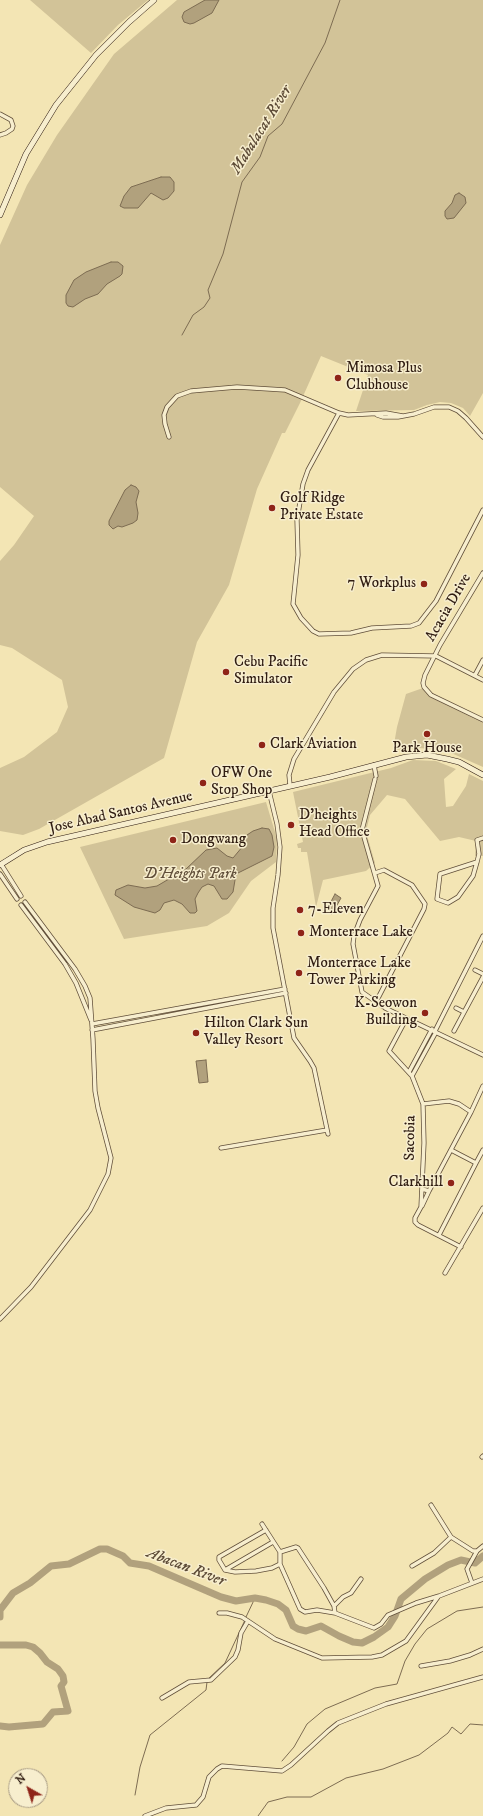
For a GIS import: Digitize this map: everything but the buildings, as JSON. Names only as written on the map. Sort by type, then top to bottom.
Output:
[{"type":"main road","points":[[1,211],[17,172],[32,143],[63,96],[101,50],[154,0]]},
{"type":"main road","name":"Jose Abad Santos Avenue","points":[[0,864],[24,850],[40,844],[269,791],[406,757],[427,755],[459,762],[483,775]]},
{"type":"street","points":[[0,114],[11,120],[13,126],[6,133],[0,135]]},
{"type":"street","points":[[168,437],[164,415],[167,407],[177,396],[191,391],[237,387],[285,390],[339,414],[377,415],[390,418],[414,414],[434,407],[449,407],[458,411],[466,418],[483,437]]},
{"type":"street","points":[[339,414],[308,470],[303,484],[297,520],[298,555],[293,604],[296,612],[313,631],[318,634],[351,633],[372,628],[411,626],[419,623],[436,601],[483,510]]},
{"type":"street","name":"Acacia Drive","points":[[483,573],[424,679],[424,687],[438,699],[483,720]]},
{"type":"street","points":[[290,785],[289,775],[294,759],[334,692],[353,669],[366,660],[382,655],[436,656],[483,680]]},
{"type":"street","points":[[475,675],[483,660]]},
{"type":"street","points":[[374,765],[376,777],[362,830],[378,886],[360,920],[354,936],[353,944],[362,992],[384,1007],[483,1055]]},
{"type":"street","points":[[221,1148],[328,1132],[314,1068],[294,1038],[272,917],[280,846],[277,824],[269,791]]},
{"type":"street","points":[[477,862],[440,874],[437,899],[448,904],[458,897],[472,876],[477,862],[479,850],[477,840],[483,838]]},
{"type":"street","points":[[0,864],[21,896]]},
{"type":"street","points":[[375,873],[384,870],[412,885],[425,904],[421,916],[376,1002]]},
{"type":"street","points":[[0,874],[17,899]]},
{"type":"street","points":[[0,1319],[31,1287],[81,1223],[96,1201],[108,1174],[111,1158],[96,1097],[90,998],[85,986],[69,961],[25,902]]},
{"type":"street","points":[[21,905],[76,983],[92,1022]]},
{"type":"street","points":[[412,1076],[483,936]]},
{"type":"street","points":[[478,946],[483,948]]},
{"type":"street","points":[[454,1031],[483,976],[475,970]]},
{"type":"street","points":[[92,1022],[285,991]]},
{"type":"street","points":[[92,1030],[285,991]]},
{"type":"street","points":[[456,1008],[464,1012]]},
{"type":"street","name":"Sacobia","points":[[404,1023],[389,1051],[412,1076],[423,1104],[424,1143],[421,1207],[415,1218],[416,1222],[418,1225],[462,1248]]},
{"type":"street","points":[[409,1072],[434,1031]]},
{"type":"street","points":[[421,1207],[483,1086]]},
{"type":"street","points":[[423,1104],[449,1101],[459,1104],[471,1112]]},
{"type":"street","points":[[451,1150],[476,1163]]},
{"type":"street","points":[[439,1235],[483,1150]]},
{"type":"street","points":[[422,1189],[429,1191]]},
{"type":"street","points":[[445,1273],[462,1248],[483,1208]]},
{"type":"street","points":[[431,1505],[451,1537],[473,1551],[477,1551]]},
{"type":"street","points":[[262,1524],[280,1552],[280,1564],[287,1582],[302,1611],[327,1611],[374,1628],[380,1626],[390,1614],[483,1579]]},
{"type":"street","points":[[266,1530],[219,1557],[219,1560],[225,1570],[235,1572],[256,1571],[272,1568],[280,1564]]},
{"type":"street","points":[[412,1566],[434,1553],[451,1537]]},
{"type":"street","points":[[225,1570],[273,1542]]},
{"type":"street","points":[[472,1583],[467,1574],[470,1562],[477,1551],[483,1546]]},
{"type":"street","points":[[280,1552],[296,1547],[298,1548],[334,1606],[335,1613]]},
{"type":"street","points":[[334,1606],[343,1597],[350,1593],[361,1579]]},
{"type":"street","points":[[219,1613],[227,1613],[242,1617],[275,1639],[322,1658],[372,1657],[382,1655],[406,1641],[439,1596]]},
{"type":"street","points":[[162,1698],[189,1682],[211,1680],[235,1657],[238,1650],[241,1633],[247,1621]]},
{"type":"street","points":[[421,1666],[450,1661],[483,1649]]},
{"type":"street","points":[[145,1816],[166,1808],[196,1805],[203,1797],[208,1777],[222,1766],[282,1771],[291,1765],[338,1723],[386,1704],[483,1677]]},
{"type":"green space","points":[[30,0],[148,0],[118,25],[91,53]]},
{"type":"green space","points":[[177,0],[483,0],[483,393],[470,416],[463,408],[451,403],[440,402],[414,410],[356,411],[368,375],[321,356],[285,433],[282,433],[257,489],[229,585],[197,642],[164,758],[39,829],[23,835],[0,831],[0,768],[24,757],[57,732],[68,707],[62,680],[12,648],[0,645],[0,561],[14,545],[34,516],[0,487],[0,245],[27,185],[57,135],[114,54]]},
{"type":"green space","points":[[423,688],[430,697],[483,723],[483,767],[449,752],[418,748],[393,750],[397,727],[406,694]]},
{"type":"green space","points":[[413,760],[436,761],[456,769],[444,779],[446,807],[453,806],[466,786],[469,774],[483,781],[483,856],[475,856],[476,841],[459,837],[440,841],[405,799],[387,795],[370,815],[367,827],[368,839],[375,863],[366,871],[323,880],[316,907],[307,852],[301,852],[301,848],[298,848],[297,844],[303,842],[293,792],[391,768]]},
{"type":"green space","name":"D'Heights Park","points":[[266,802],[277,839],[276,862],[251,881],[229,913],[207,926],[124,939],[80,847]]},
{"type":"shaded area","points":[[205,0],[219,0],[212,13],[194,23],[190,24],[184,22],[182,17],[184,12]]},
{"type":"shaded area","points":[[161,177],[170,177],[174,182],[174,191],[168,198],[163,200],[151,193],[138,208],[124,208],[120,206],[124,196],[131,187]]},
{"type":"shaded area","points":[[459,193],[465,197],[466,203],[454,218],[447,219],[445,216],[445,211],[452,203],[455,195]]},
{"type":"shaded area","points":[[111,262],[118,262],[123,266],[122,274],[107,284],[98,294],[85,299],[73,307],[68,306],[66,303],[66,295],[74,280],[86,272]]},
{"type":"shaded area","points":[[131,485],[136,487],[139,491],[136,502],[138,513],[137,520],[133,523],[122,527],[118,526],[113,529],[109,525],[109,521],[125,490]]},
{"type":"shaded area","points":[[262,828],[269,829],[272,835],[274,847],[272,856],[236,874],[233,892],[227,899],[222,899],[214,886],[208,884],[202,887],[195,899],[197,911],[195,913],[190,913],[182,904],[174,900],[164,903],[160,910],[155,913],[134,907],[115,895],[116,890],[128,885],[145,888],[157,886],[186,869],[206,850],[217,848],[227,856],[233,858],[243,846],[247,835]]},
{"type":"shaded area","points":[[335,894],[341,898],[332,914],[326,911]]},
{"type":"shaded area","points":[[206,1060],[208,1082],[199,1083],[196,1061]]},
{"type":"waterway","name":"Mabalacat River","points":[[182,335],[193,315],[204,307],[210,298],[208,290],[223,254],[242,182],[260,157],[268,136],[282,124],[325,43],[340,0]]},
{"type":"waterway","name":"Abacan River","points":[[0,1617],[0,1610],[13,1593],[30,1583],[51,1566],[69,1564],[100,1549],[107,1549],[123,1556],[130,1563],[149,1566],[221,1597],[236,1601],[255,1598],[278,1604],[286,1610],[293,1626],[298,1629],[306,1631],[321,1626],[353,1642],[362,1643],[388,1627],[395,1616],[401,1599],[425,1579],[448,1565],[461,1560],[475,1563],[483,1556]]},
{"type":"waterway","points":[[246,1617],[255,1598]]},
{"type":"waterway","points":[[282,1761],[294,1747],[307,1724],[325,1709],[375,1688],[397,1684],[405,1661],[415,1644],[427,1629],[457,1611],[483,1607]]},
{"type":"waterway","points":[[208,1679],[225,1663],[245,1620]]},
{"type":"waterway","name":"Abacan River","points":[[0,1645],[26,1645],[33,1647],[47,1662],[58,1669],[63,1676],[64,1682],[61,1686],[68,1711],[53,1712],[43,1724],[9,1727],[0,1726]]},
{"type":"waterway","points":[[135,1795],[140,1767],[150,1735],[206,1690],[207,1682]]},
{"type":"waterway","points":[[258,1816],[268,1802],[287,1797],[311,1797],[346,1778],[383,1769],[419,1755],[448,1733],[452,1727],[461,1734],[470,1724],[483,1725]]},
{"type":"place","name":"Mimosa Plus Clubhouse","points":[[338,378]]},
{"type":"place","name":"Golf Ridge Private Estate","points":[[272,508]]},
{"type":"place","name":"7 Workplus","points":[[424,584]]},
{"type":"place","name":"Cebu Pacific Simulator","points":[[226,672]]},
{"type":"place","name":"Park House","points":[[427,734]]},
{"type":"place","name":"Clark Aviation","points":[[262,745]]},
{"type":"place","name":"OFW One Stop Shop","points":[[203,783]]},
{"type":"place","name":"D'heights Head Office","points":[[291,825]]},
{"type":"place","name":"Dongwang","points":[[173,840]]},
{"type":"place","name":"7-Eleven","points":[[300,910]]},
{"type":"place","name":"Monterrace Lake","points":[[301,933]]},
{"type":"place","name":"Monterrace Lake Tower Parking","points":[[299,973]]},
{"type":"place","name":"K-Seowon Building","points":[[425,1013]]},
{"type":"place","name":"Hilton Clark Sun Valley Resort","points":[[196,1033]]},
{"type":"place","name":"Clarkhill","points":[[451,1183]]}]
